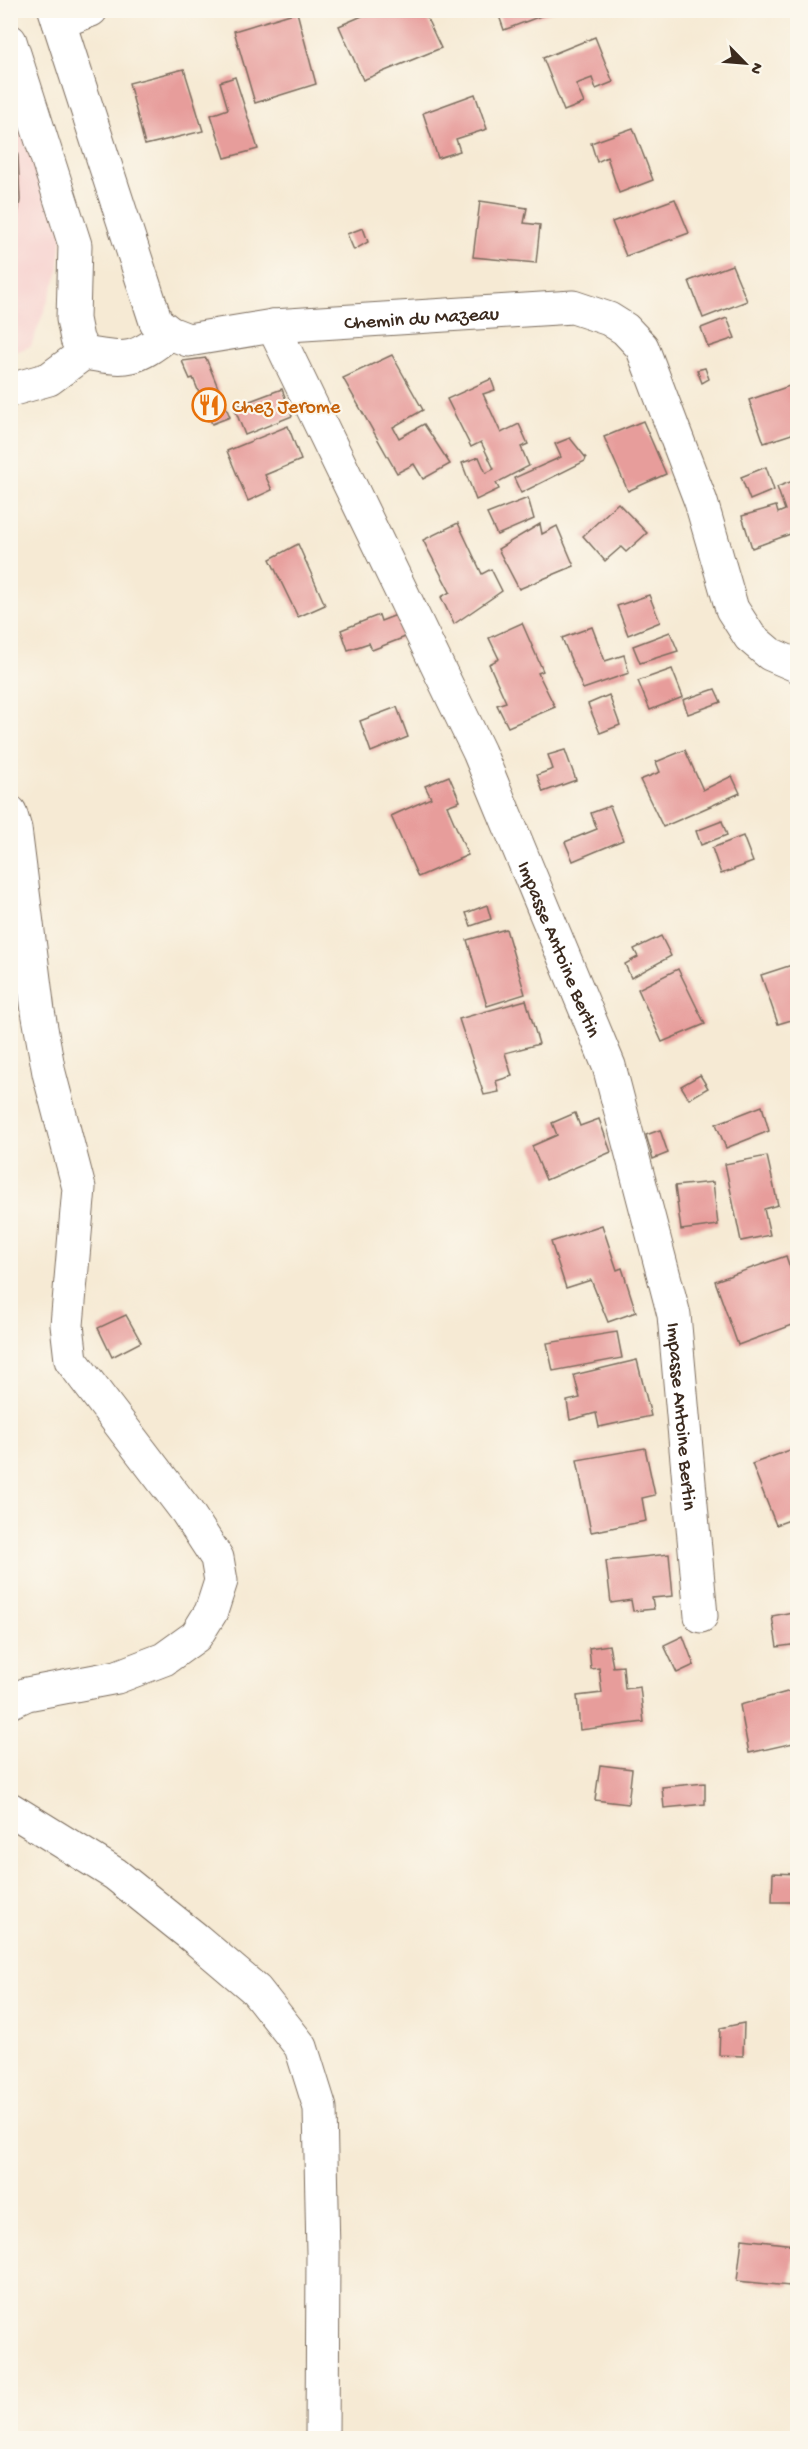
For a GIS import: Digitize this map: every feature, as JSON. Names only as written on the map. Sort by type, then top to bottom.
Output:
[{"type":"street","points":[[10,390],[49,379],[84,352],[125,359],[151,348],[170,333],[156,322],[147,297],[57,16],[91,10]]},
{"type":"street","points":[[10,41],[75,245],[73,319],[77,339],[84,352]]},
{"type":"street","name":"Chemin du Mazeau","points":[[170,333],[188,340],[273,326],[573,307],[609,319],[625,329],[642,347],[655,377],[701,502],[732,609],[750,637],[771,654],[798,666]]},
{"type":"street","name":"Impasse Antoine Bertin","points":[[273,326],[479,752],[609,1066],[674,1315],[701,1616]]},
{"type":"street","points":[[10,812],[15,828],[38,1011],[49,1073],[79,1188],[67,1325],[71,1360],[187,1512],[217,1558],[221,1581],[210,1612],[196,1636],[164,1659],[117,1677],[27,1694],[10,1702]]},
{"type":"street","points":[[10,1809],[115,1874],[196,1939],[256,1990],[301,2047],[320,2108],[323,2253],[322,2439]]},
{"type":"shaded area","points":[[15,10],[68,183],[58,274],[31,346],[11,354],[10,11]]},
{"type":"building","points":[[376,10],[423,10],[441,48],[363,80],[339,26]]},
{"type":"building","points":[[497,10],[554,10],[554,11],[504,30]]},
{"type":"building","points":[[297,12],[316,84],[255,103],[234,31]]},
{"type":"building","points":[[595,37],[613,82],[596,89],[592,78],[576,84],[584,103],[564,111],[543,58]]},
{"type":"building","points":[[184,69],[203,131],[145,145],[129,83]]},
{"type":"building","points":[[235,77],[258,149],[225,158],[211,115],[228,109],[220,82]]},
{"type":"building","points":[[475,94],[487,129],[456,139],[460,151],[438,158],[423,113]]},
{"type":"building","points":[[12,117],[18,157],[20,200],[11,263]]},
{"type":"building","points":[[633,128],[653,180],[619,193],[607,157],[597,162],[591,143]]},
{"type":"building","points":[[675,199],[689,233],[626,256],[612,222]]},
{"type":"building","points":[[480,201],[527,208],[524,223],[540,225],[536,263],[473,257]]},
{"type":"building","points":[[363,228],[368,242],[354,250],[347,234]]},
{"type":"building","points":[[732,265],[747,301],[703,318],[689,281]]},
{"type":"building","points":[[727,318],[735,338],[708,347],[701,328]]},
{"type":"building","points":[[392,355],[423,410],[393,427],[399,438],[424,424],[450,464],[423,479],[414,464],[397,473],[343,378]]},
{"type":"building","points":[[206,358],[230,417],[212,424],[193,378],[190,379],[182,361]]},
{"type":"building","points":[[705,368],[709,379],[702,383],[697,370]]},
{"type":"building","points":[[491,379],[495,390],[483,394],[501,433],[519,424],[528,444],[521,447],[529,466],[496,483],[499,489],[476,500],[462,463],[479,457],[486,473],[494,469],[481,442],[471,447],[447,399]]},
{"type":"building","points":[[798,383],[798,432],[764,443],[749,400]]},
{"type":"building","points":[[282,389],[292,416],[245,435],[234,407]]},
{"type":"building","points":[[643,421],[666,474],[628,491],[604,437]]},
{"type":"building","points":[[288,426],[301,460],[265,475],[272,490],[248,501],[227,451]]},
{"type":"building","points":[[570,438],[586,458],[585,461],[521,493],[514,478],[561,457],[555,444]]},
{"type":"building","points":[[766,467],[774,490],[750,500],[741,477]]},
{"type":"building","points":[[798,479],[798,527],[792,529],[793,533],[752,548],[742,516],[776,506],[778,513],[785,510],[777,487]]},
{"type":"building","points":[[528,498],[534,519],[497,535],[487,514]]},
{"type":"building","points":[[618,503],[647,533],[626,552],[621,547],[605,561],[583,536]]},
{"type":"building","points":[[458,523],[482,574],[491,569],[502,591],[454,624],[441,597],[450,592],[423,540]]},
{"type":"building","points":[[540,524],[542,534],[557,526],[574,566],[519,589],[498,549]]},
{"type":"building","points":[[298,544],[325,605],[298,617],[270,559]]},
{"type":"building","points":[[649,595],[660,622],[628,635],[617,606]]},
{"type":"building","points":[[404,612],[413,634],[372,650],[369,643],[348,650],[341,630],[379,615],[381,621]]},
{"type":"building","points":[[522,623],[543,671],[538,673],[555,707],[508,727],[497,705],[506,702],[489,664],[499,659],[489,638]]},
{"type":"building","points":[[592,627],[605,661],[624,655],[629,673],[583,689],[562,638]]},
{"type":"building","points":[[670,632],[678,651],[640,663],[633,646]]},
{"type":"building","points":[[672,669],[683,697],[650,710],[638,681]]},
{"type":"building","points":[[715,689],[721,702],[688,714],[683,700]]},
{"type":"building","points":[[609,695],[620,725],[600,733],[588,704]]},
{"type":"building","points":[[397,707],[408,737],[371,752],[360,721]]},
{"type":"building","points":[[565,750],[576,780],[543,792],[537,775],[553,769],[548,755]]},
{"type":"building","points":[[685,750],[703,790],[732,776],[740,793],[663,827],[640,780],[660,772],[656,762]]},
{"type":"building","points":[[449,776],[460,801],[447,806],[468,855],[418,877],[391,816],[431,798],[425,786]]},
{"type":"building","points":[[610,806],[623,840],[573,861],[565,842],[597,829],[591,813]]},
{"type":"building","points":[[722,821],[727,835],[701,845],[696,831]]},
{"type":"building","points":[[743,836],[753,862],[721,874],[712,848]]},
{"type":"building","points":[[487,905],[491,919],[471,926],[466,913]]},
{"type":"building","points":[[506,929],[525,994],[487,1006],[467,940]]},
{"type":"building","points":[[661,936],[671,956],[631,978],[625,964],[638,957],[634,949]]},
{"type":"building","points":[[798,963],[798,1018],[778,1024],[761,975]]},
{"type":"building","points":[[678,969],[705,1024],[662,1042],[638,989]]},
{"type":"building","points":[[526,1000],[539,1044],[505,1053],[512,1076],[496,1081],[499,1092],[484,1095],[459,1019]]},
{"type":"building","points":[[700,1075],[708,1088],[689,1099],[681,1086]]},
{"type":"building","points":[[762,1106],[769,1131],[726,1148],[716,1124]]},
{"type":"building","points":[[575,1113],[580,1126],[599,1119],[611,1152],[546,1180],[532,1146],[557,1135],[552,1123]]},
{"type":"building","points":[[660,1130],[668,1153],[653,1159],[646,1135]]},
{"type":"building","points":[[767,1156],[778,1205],[764,1209],[770,1235],[741,1241],[725,1164]]},
{"type":"building","points":[[713,1182],[718,1225],[681,1230],[675,1186]]},
{"type":"building","points":[[602,1225],[617,1270],[622,1268],[636,1312],[608,1322],[591,1280],[566,1288],[551,1242]]},
{"type":"building","points":[[786,1256],[798,1291],[798,1323],[738,1345],[715,1281]]},
{"type":"building","points":[[126,1315],[141,1342],[112,1357],[98,1328]]},
{"type":"building","points":[[617,1332],[622,1358],[553,1371],[547,1343]]},
{"type":"building","points":[[637,1360],[651,1416],[599,1427],[596,1413],[570,1420],[567,1401],[580,1398],[574,1375]]},
{"type":"building","points":[[798,1447],[798,1517],[776,1525],[752,1464]]},
{"type":"building","points":[[645,1448],[655,1495],[642,1498],[646,1521],[591,1532],[577,1460]]},
{"type":"building","points":[[669,1554],[673,1596],[652,1598],[654,1609],[633,1611],[631,1600],[611,1603],[606,1561]]},
{"type":"building","points":[[798,1611],[798,1644],[777,1647],[772,1616]]},
{"type":"building","points":[[683,1636],[694,1665],[677,1673],[664,1645]]},
{"type":"building","points":[[609,1645],[613,1667],[623,1666],[625,1689],[640,1687],[644,1722],[580,1730],[577,1696],[602,1693],[599,1668],[591,1669],[589,1648]]},
{"type":"building","points":[[798,1689],[798,1742],[749,1753],[740,1705]]},
{"type":"building","points":[[600,1765],[632,1769],[628,1804],[595,1800]]},
{"type":"building","points":[[705,1783],[705,1804],[664,1808],[662,1787]]},
{"type":"building","points":[[773,1873],[797,1874],[795,1902],[772,1902]]},
{"type":"building","points":[[744,2023],[743,2056],[719,2055],[720,2028]]},
{"type":"building","points":[[742,2239],[794,2245],[790,2286],[737,2281]]},
{"type":"place","name":"Chez Jerome","points":[[209,405]]}]
